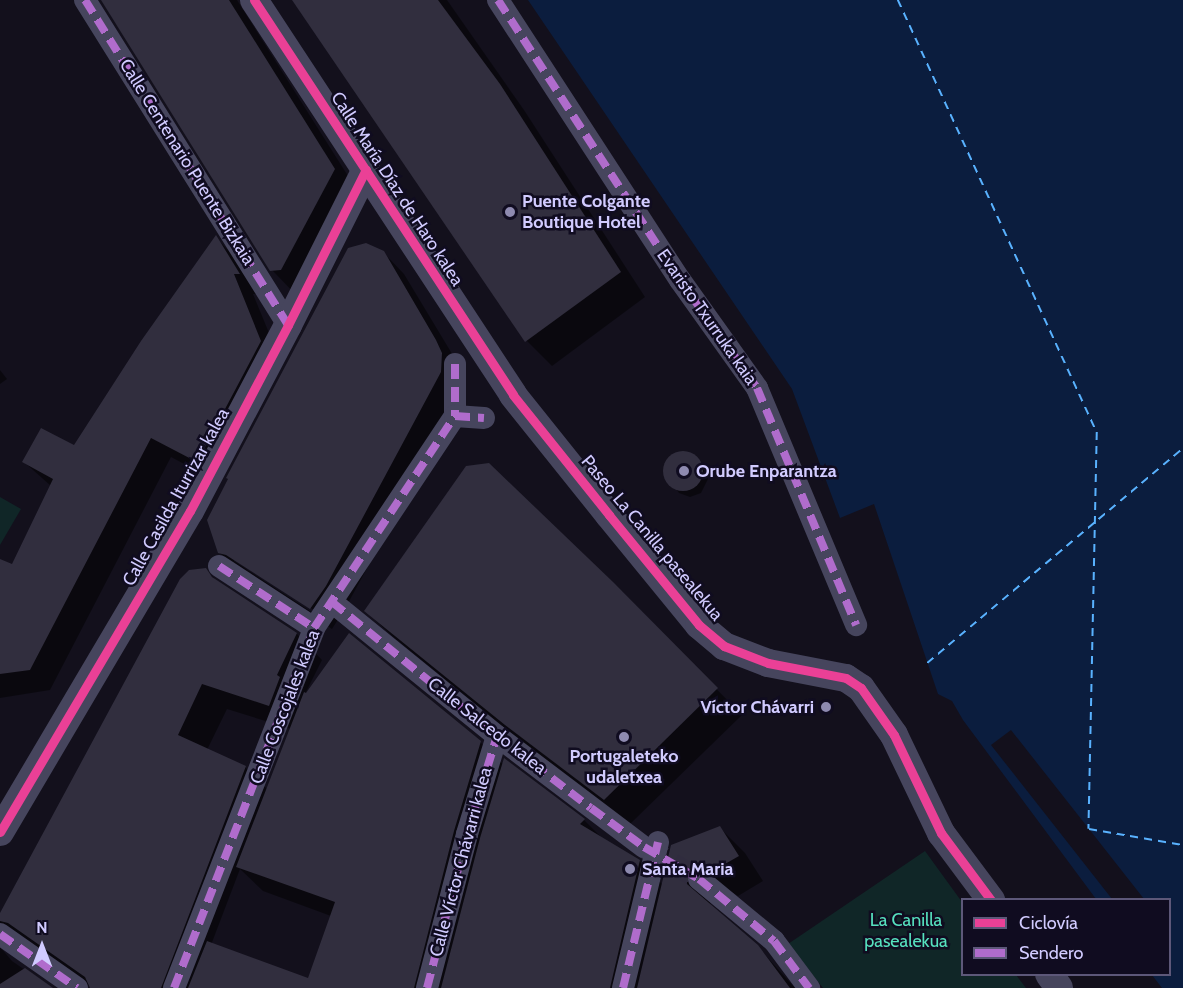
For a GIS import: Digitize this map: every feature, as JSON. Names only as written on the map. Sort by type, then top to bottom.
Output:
[{"type":"street","name":"Calle Centenario Puente Bizkaia","points":[[85,0],[288,325]]},
{"type":"street","name":"Calle María Díaz de Haro kalea","points":[[254,0],[513,395]]},
{"type":"street","name":"Evaristo Txurruka kaia","points":[[498,0],[680,280],[757,388],[856,625]]},
{"type":"street","name":"Calle Casilda Iturrizar kalea","points":[[0,832],[190,511],[288,325],[366,169]]},
{"type":"street","points":[[455,364],[455,416],[484,418]]},
{"type":"street","name":"Paseo La Canilla pasealekua","points":[[513,395],[699,625],[724,646],[736,652],[768,663],[846,678],[861,688],[894,735],[941,833],[990,898]]},
{"type":"street","name":"Calle Coscojales kalea","points":[[174,988],[314,628],[455,416]]},
{"type":"street","points":[[219,566],[314,628]]},
{"type":"street","name":"Calle Salcedo kalea","points":[[332,602],[496,736],[651,844],[623,988]]},
{"type":"street","name":"Calle Víctor Chávarri kalea","points":[[428,988],[467,834],[496,736]]},
{"type":"street","points":[[699,879],[774,941],[809,988]]},
{"type":"street","points":[[0,934],[77,988]]},
{"type":"street","points":[[1050,976],[1059,988]]},
{"type":"green space","points":[[0,497],[21,509],[0,545]]},
{"type":"green space","name":"La Canilla pasealekua","points":[[925,851],[961,901],[961,976],[1017,976],[1026,988],[823,988],[788,944]]},
{"type":"water","points":[[528,0],[1183,0],[1183,988],[1162,988],[1153,976],[1171,976],[1171,898],[1095,898],[963,720],[952,701],[938,694],[874,504],[840,518],[792,389]]},
{"type":"pier","points":[[1011,730],[1143,898],[1111,898],[991,745]]},
{"type":"building","points":[[101,0],[229,0],[335,169],[281,270],[270,271]]},
{"type":"building","name":"Puente Colgante Boutique Hotel","points":[[292,0],[438,0],[500,84],[621,272],[525,342]]},
{"type":"building","points":[[216,235],[240,274],[234,274],[261,341],[197,462],[151,438],[30,670],[0,674],[0,559],[12,564],[53,479],[22,462],[41,428],[74,445],[141,341]]},
{"type":"building","points":[[366,243],[384,251],[436,340],[442,353],[441,372],[326,586],[310,609],[226,555],[218,553],[207,520],[228,479],[226,478],[348,248]]},
{"type":"building","points":[[683,451],[691,452],[697,457],[702,463],[702,479],[697,485],[691,490],[683,491],[675,490],[669,485],[664,479],[663,471],[664,463],[669,457],[675,452]]},
{"type":"building","points":[[489,463],[613,582],[718,688],[604,800],[505,725],[364,611],[466,466]]},
{"type":"building","points":[[206,568],[212,577],[297,633],[277,675],[280,677],[269,706],[202,684],[178,735],[246,766],[161,988],[90,988],[85,977],[8,923],[0,921],[0,913],[180,579],[189,570]]},
{"type":"building","points":[[349,633],[481,741],[454,831],[414,988],[188,988],[207,941],[308,978],[335,902],[236,867],[304,692],[306,693]]},
{"type":"building","points":[[504,758],[585,819],[580,824],[640,860],[610,988],[441,988],[480,838]]},
{"type":"building","points":[[720,826],[739,856],[711,872],[702,866],[694,867],[686,876],[687,884],[758,945],[790,988],[637,988],[671,845]]},
{"type":"building","points":[[25,968],[53,988],[0,988],[0,984]]},
{"type":"ferry route","points":[[898,0],[1097,432],[1089,829],[1183,845]]},
{"type":"ferry route","points":[[927,663],[1183,448]]},
{"type":"tunnel","points":[[644,847],[699,879]]},
{"type":"marked path","points":[[85,0],[288,325]]},
{"type":"marked path","points":[[498,0],[680,280],[757,388],[856,625]]},
{"type":"marked path","points":[[455,364],[455,416]]},
{"type":"marked path","points":[[174,988],[314,628],[455,416],[484,418]]},
{"type":"marked path","points":[[219,566],[314,628]]},
{"type":"marked path","points":[[332,602],[497,736],[591,808],[644,847],[699,879],[774,941],[809,988]]},
{"type":"marked path","points":[[427,988],[467,834],[497,736]]},
{"type":"marked path","points":[[623,988],[658,842]]},
{"type":"marked path","points":[[0,934],[77,988]]},
{"type":"cycle path","points":[[254,0],[513,395],[699,625],[724,646],[768,663],[846,678],[861,688],[894,735],[941,833],[990,898]]},
{"type":"cycle path","points":[[0,832],[190,511],[288,325],[366,169]]},
{"type":"place","name":"Puente Colgante Boutique Hotel","points":[[510,212]]},
{"type":"place","name":"Orube Enparantza","points":[[684,471]]},
{"type":"place","name":"Víctor Chávarri","points":[[826,707]]},
{"type":"place","name":"Portugaleteko udaletxea","points":[[624,737]]},
{"type":"place","name":"Santa Maria","points":[[630,869]]}]
